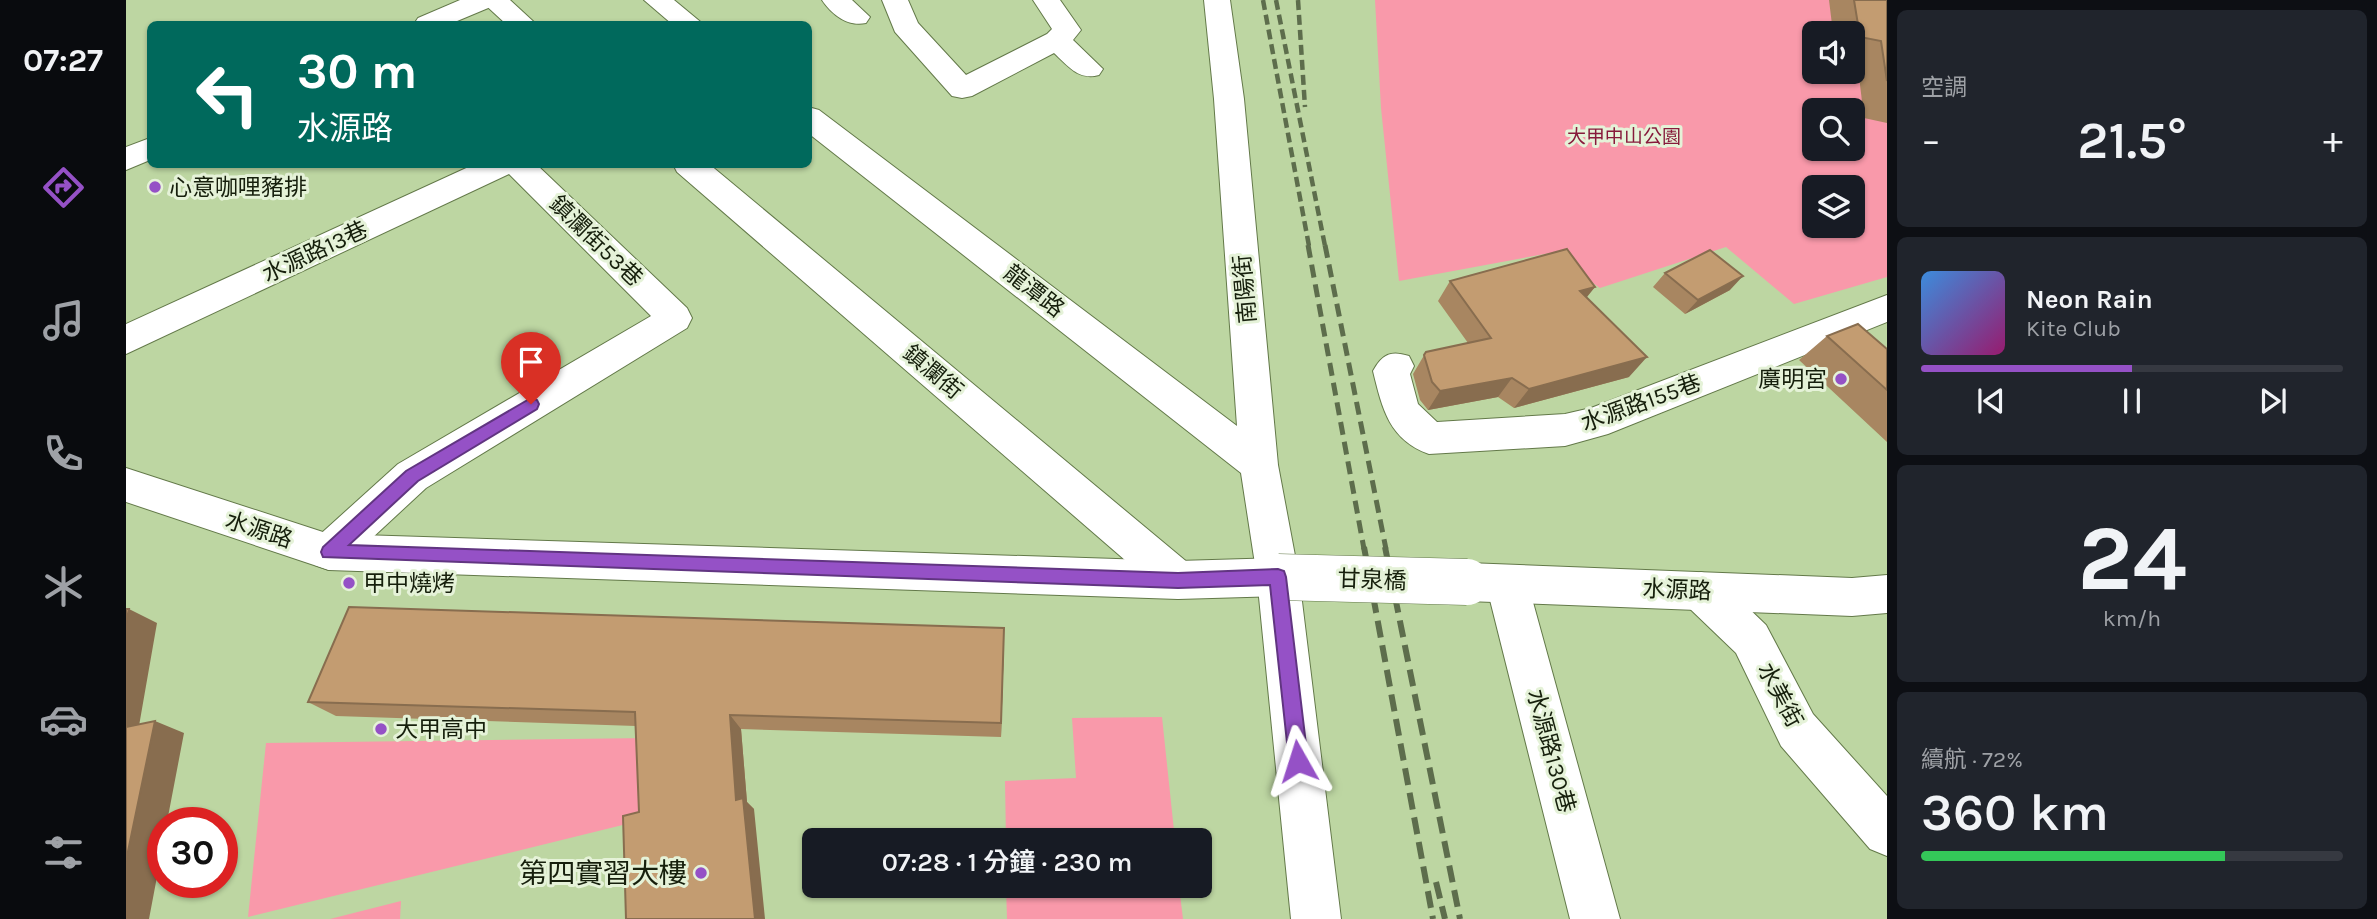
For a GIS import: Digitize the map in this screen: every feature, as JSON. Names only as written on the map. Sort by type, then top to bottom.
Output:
[{"type":"street","points":[[435,21],[483,0]]},
{"type":"street","points":[[493,0],[518,21]]},
{"type":"street","points":[[657,0],[685,21]]},
{"type":"street","points":[[895,0],[905,26],[962,89],[1057,40],[1068,30],[1046,0]]},
{"type":"street","name":"南陽街","points":[[1217,0],[1229,99],[1259,465],[1278,577],[1316,919]]},
{"type":"street","points":[[1057,40],[1089,69]]},
{"type":"street","name":"龍潭路","points":[[812,120],[1259,465]]},
{"type":"street","points":[[126,159],[147,149]]},
{"type":"street","name":"水源路13巷","points":[[126,340],[494,168]]},
{"type":"street","name":"鎮瀾街53巷","points":[[329,552],[412,476],[675,318],[521,168]]},
{"type":"street","name":"鎮瀾街","points":[[693,168],[1178,580]]},
{"type":"street","name":"水源路155巷","points":[[1396,366],[1391,371],[1401,412],[1429,438],[1565,430],[1595,423],[1887,307]]},
{"type":"street","name":"水源路","points":[[126,485],[329,552],[1178,580],[1278,577]]},
{"type":"street","name":"甘泉橋","points":[[1278,577],[1487,583]]},
{"type":"street","name":"水源路","points":[[1487,583],[1852,597],[1887,594]]},
{"type":"street","name":"水源路130巷","points":[[1487,583],[1595,919]]},
{"type":"street","name":"水美街","points":[[1701,591],[1751,639],[1797,730],[1887,831]]},
{"type":"green space","name":"大甲中山公園","points":[[1375,0],[1887,0],[1887,277],[1794,304],[1726,247],[1600,288],[1550,253],[1399,281],[1381,108]]},
{"type":"green space","points":[[1162,717],[1174,828],[1006,828],[1005,781],[1076,778],[1072,718]]},
{"type":"green space","points":[[649,738],[651,818],[248,917],[266,743]]},
{"type":"green space","points":[[1006,898],[1180,898],[1183,919],[1007,919]]},
{"type":"green space","points":[[401,901],[400,919],[330,919]]},
{"type":"building","points":[[1854,0],[1887,0],[1887,81],[1881,41],[1865,38],[1865,21],[1857,21]]},
{"type":"building","points":[[1567,249],[1595,287],[1580,291],[1647,357],[1529,389],[1512,378],[1440,391],[1432,382],[1424,355],[1426,352],[1491,338],[1450,281]]},
{"type":"building","points":[[1710,250],[1743,276],[1698,300],[1665,273]]},
{"type":"building","points":[[1858,324],[1887,349],[1887,390],[1827,336]]},
{"type":"building","points":[[349,607],[1004,628],[1001,723],[730,715],[736,800],[743,798],[755,919],[626,919],[623,816],[639,812],[635,712],[308,702]]},
{"type":"building","points":[[155,721],[126,861],[126,727]]},
{"type":"railway","points":[[1263,0],[1309,246]]},
{"type":"railway","points":[[1276,0],[1325,246]]},
{"type":"railway","points":[[1298,0],[1305,107]]},
{"type":"railway","points":[[1308,245],[1364,549]]},
{"type":"railway","points":[[1325,245],[1386,549]]},
{"type":"railway","points":[[1364,547],[1433,919]]},
{"type":"railway","points":[[1385,547],[1460,919]]},
{"type":"railway","points":[[1436,882],[1445,919]]},
{"type":"place","name":"心意咖哩豬排","points":[[155,187]]},
{"type":"place","name":"廣明宮","points":[[1841,379]]},
{"type":"place","name":"甲中燒烤","points":[[349,583]]},
{"type":"place","name":"大甲高中","points":[[381,729]]},
{"type":"place","name":"第四實習大樓","points":[[701,873]]},
{"type":"route","points":[[531,404],[412,476],[329,552],[1178,580],[1278,577],[1298,761]]}]
